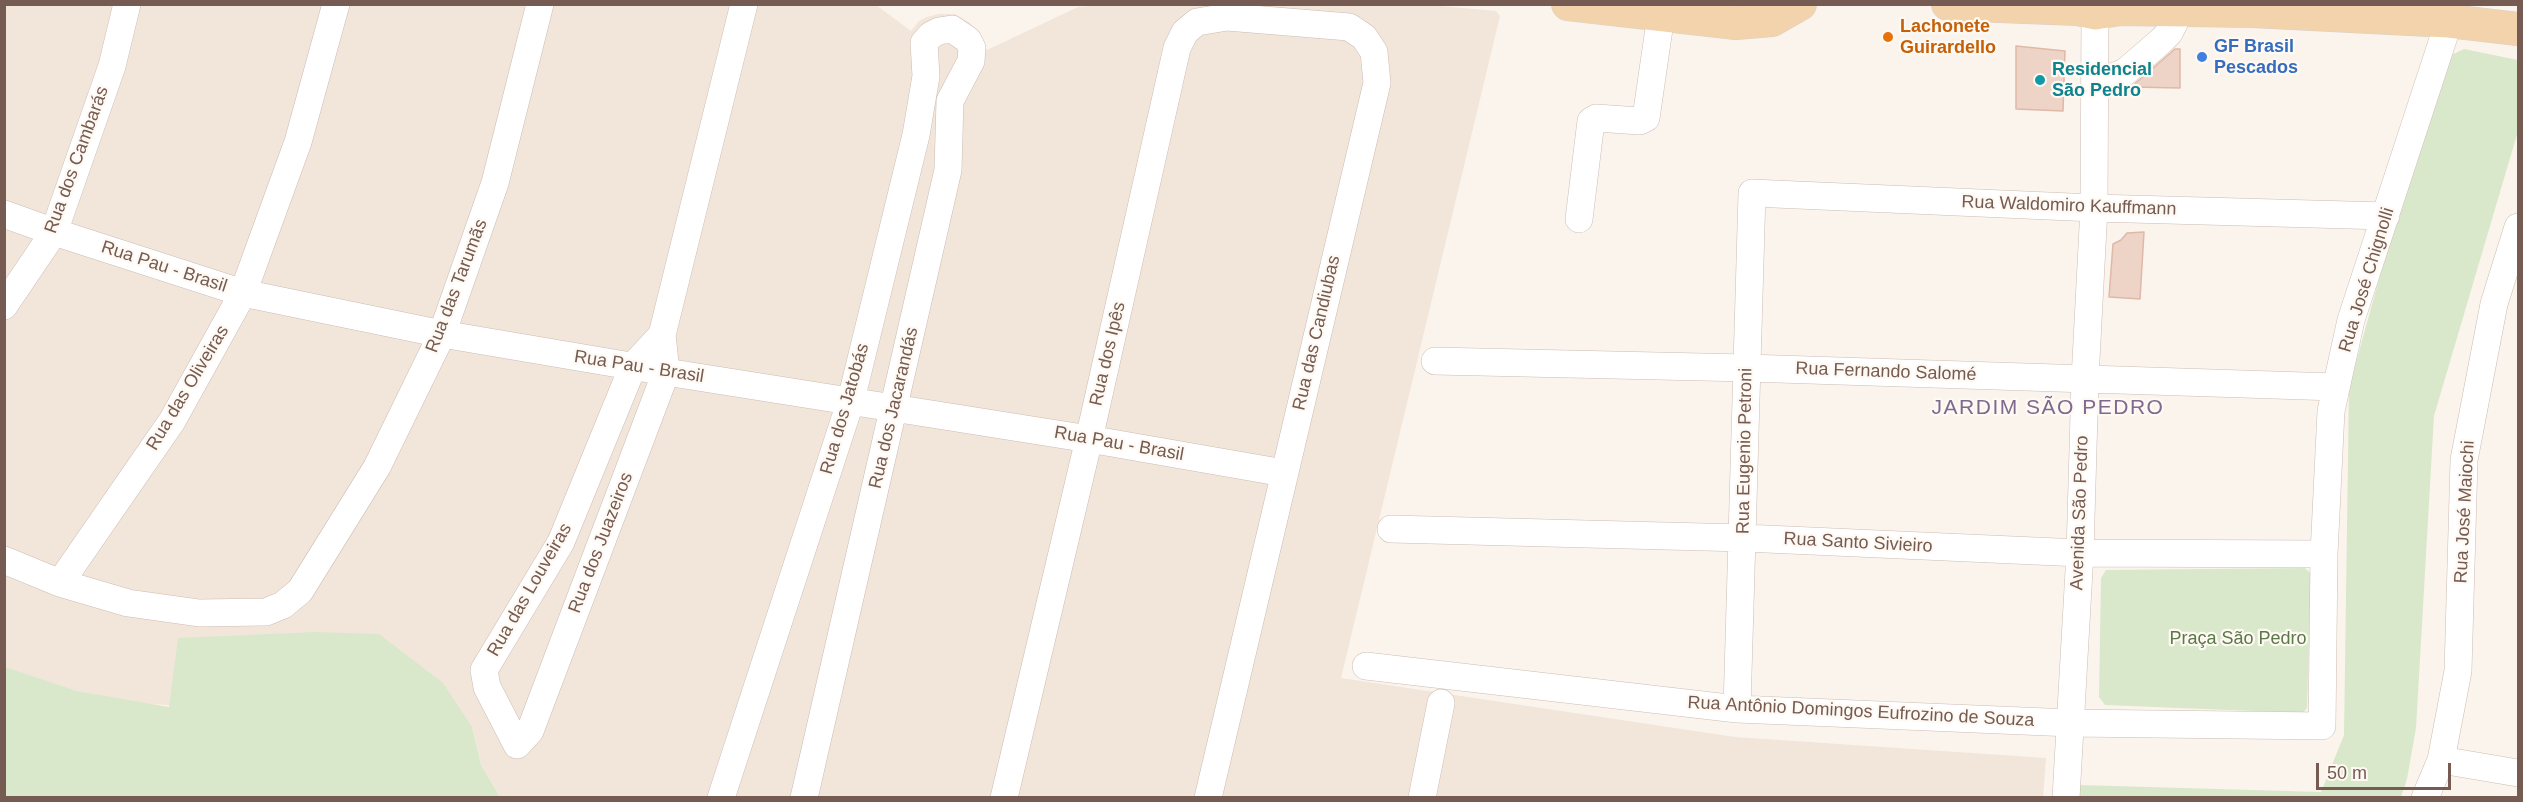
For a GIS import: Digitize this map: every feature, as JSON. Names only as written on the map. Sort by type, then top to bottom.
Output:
[{"type":"main road","points":[[1568,4],[1736,23],[1772,20],[1800,4]]},
{"type":"main road","points":[[1948,4],[2253,11],[2449,21],[2518,28]]},
{"type":"street","name":"Rua dos Cambarás","points":[[4,306],[54,232],[112,66],[127,4]]},
{"type":"street","name":"Rua das Oliveiras","points":[[60,583],[172,421],[243,293],[298,142],[336,4]]},
{"type":"street","name":"Rua das Tarumãs","points":[[60,583],[128,603],[199,613],[266,612],[283,604],[300,591],[377,467],[442,334],[495,183],[540,4]]},
{"type":"street","name":"Rua dos Juazeiros","points":[[517,746],[530,731],[666,372],[662,335],[744,4]]},
{"type":"street","name":"Avenida São Pedro","points":[[2066,798],[2080,553],[2085,379],[2094,208],[2095,84],[2099,8]]},
{"type":"street","points":[[2095,84],[2125,72],[2169,33],[2181,10]]},
{"type":"street","points":[[1579,219],[1591,121],[1596,118],[1640,121],[1646,118],[1661,15]]},
{"type":"street","name":"Rua das Candiubas","points":[[1197,22],[1227,16],[1349,27],[1364,37],[1374,52],[1377,67],[1377,83],[1208,798]]},
{"type":"street","name":"Rua José Chignolli","points":[[2322,726],[2324,554],[2331,411],[2351,320],[2449,21]]},
{"type":"street","name":"Rua dos Ipês","points":[[1004,798],[1089,439],[1177,48],[1185,32],[1197,22]]},
{"type":"street","name":"Rua dos Jatobás","points":[[721,798],[851,400],[916,135],[926,76],[923,61],[924,43],[931,35],[939,31],[952,29]]},
{"type":"street","name":"Rua dos Jacarandás","points":[[804,798],[948,170],[950,101],[971,61],[972,48],[968,40],[952,29]]},
{"type":"street","name":"Rua Waldomiro Kauffmann","points":[[1752,194],[2094,208],[2386,216]]},
{"type":"street","name":"Rua Eugenio Petroni","points":[[1737,709],[1752,194]]},
{"type":"street","name":"Rua Pau - Brasil","points":[[4,214],[243,293],[442,334],[1284,473]]},
{"type":"street","name":"Rua José Maiochi","points":[[2425,798],[2441,760],[2457,671],[2464,460],[2494,304],[2518,227]]},
{"type":"street","name":"Rua dos Juazeiros","points":[[633,366],[662,335]]},
{"type":"street","name":"Rua Fernando Salomé","points":[[1435,361],[1747,368],[2336,387]]},
{"type":"street","name":"Rua das Louveiras","points":[[517,746],[487,687],[484,670],[561,542],[633,366]]},
{"type":"street","name":"Rua Santo Sivieiro","points":[[1391,529],[1743,537],[2080,553],[2324,554]]},
{"type":"street","points":[[4,560],[60,583]]},
{"type":"street","name":"Rua Antônio Domingos Eufrozino de Souza","points":[[1366,666],[1737,709],[2071,723],[2322,726]]},
{"type":"street","points":[[1422,798],[1442,703]]},
{"type":"street","points":[[2441,760],[2518,773]]},
{"type":"shaded area","points":[[1419,4],[1496,11],[1500,16],[1341,678],[1735,737],[2046,758],[2043,797],[500,797],[481,765],[472,727],[138,703],[77,691],[4,667],[4,5],[876,5],[911,31],[919,21],[927,17],[955,14],[970,23],[981,36],[987,50],[1078,7]]},
{"type":"green space","points":[[2464,49],[2518,60],[2518,131],[2434,416],[2416,728],[2407,779],[2401,797],[2079,798],[2080,785],[2321,792],[2344,735],[2349,388],[2395,221],[2449,56]]},
{"type":"green space","name":"Praça São Pedro","points":[[2305,568],[2311,574],[2307,708],[2303,713],[2105,705],[2099,697],[2101,578],[2106,570]]},
{"type":"green space","points":[[315,632],[379,634],[443,683],[472,727],[481,765],[500,797],[5,797],[5,667],[77,691],[169,707],[178,638]]},
{"type":"building","name":"Residencial São Pedro","points":[[2016,46],[2065,51],[2063,111],[2016,109]]},
{"type":"building","points":[[2175,49],[2180,49],[2180,88],[2131,87]]},
{"type":"building","points":[[2144,232],[2140,299],[2109,297],[2113,244],[2127,233]]},
{"type":"place","name":"Lachonete Guirardello","points":[[1888,37]]},
{"type":"place","name":"GF Brasil Pescados","points":[[2202,57]]},
{"type":"place","name":"Residencial São Pedro","points":[[2040,80]]},
{"type":"district","name":"JARDIM SÃO PEDRO","points":[[2048,408]]}]
